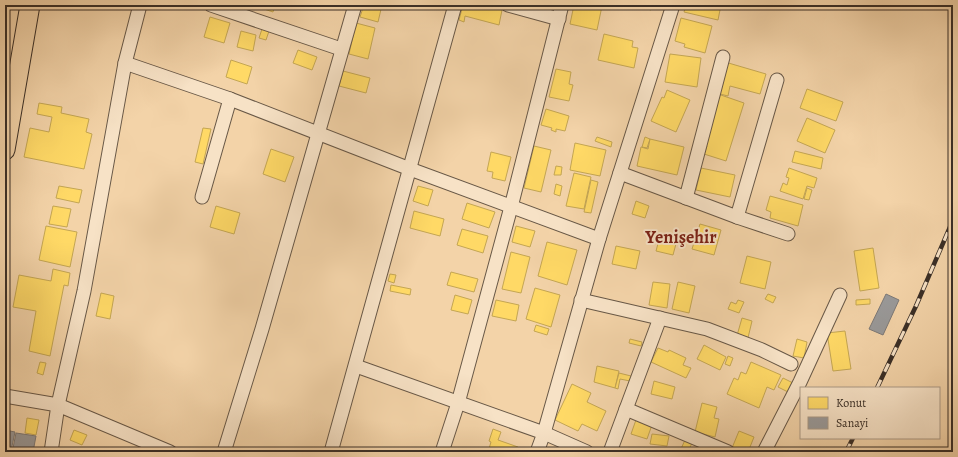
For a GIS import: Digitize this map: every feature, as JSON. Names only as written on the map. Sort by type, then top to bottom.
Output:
[{"type":"highway","points":[[5,150],[30,5]]},
{"type":"street","points":[[51,452],[58,405],[84,291],[125,63],[139,5]]},
{"type":"street","points":[[211,5],[341,49]]},
{"type":"street","points":[[331,452],[456,5]]},
{"type":"street","points":[[508,5],[559,19]]},
{"type":"street","points":[[442,452],[458,403],[562,5]]},
{"type":"street","points":[[538,452],[599,239],[673,5]]},
{"type":"street","points":[[224,452],[262,328],[353,6]]},
{"type":"street","points":[[686,198],[723,57]]},
{"type":"street","points":[[125,63],[230,99],[510,207],[599,239]]},
{"type":"street","points":[[737,217],[777,80]]},
{"type":"street","points":[[202,197],[230,99]]},
{"type":"street","points":[[620,173],[737,217],[788,234]]},
{"type":"street","points":[[764,452],[800,382],[840,295]]},
{"type":"street","points":[[581,300],[707,329],[762,350],[791,364]]},
{"type":"street","points":[[610,452],[660,318]]},
{"type":"street","points":[[356,366],[544,434],[587,452]]},
{"type":"street","points":[[5,396],[58,405],[170,452]]},
{"type":"street","points":[[626,409],[728,452]]},
{"type":"building: Konut","points":[[252,5],[275,5],[273,12]]},
{"type":"building: Konut","points":[[364,5],[382,5],[378,22],[360,17]]},
{"type":"building: Konut","points":[[463,5],[483,5],[502,10],[499,25],[465,16],[464,22],[459,20]]},
{"type":"building: Konut","points":[[574,5],[602,6],[597,30],[570,24]]},
{"type":"building: Konut","points":[[632,5],[652,5],[651,10]]},
{"type":"building: Konut","points":[[686,5],[721,5],[718,20],[684,12]]},
{"type":"building: Konut","points":[[210,17],[230,23],[224,43],[204,37]]},
{"type":"building: Konut","points":[[681,18],[712,26],[705,53],[684,47],[685,44],[675,41]]},
{"type":"building: Konut","points":[[356,23],[375,28],[368,59],[349,54]]},
{"type":"building: Konut","points":[[262,29],[269,31],[266,40],[259,38]]},
{"type":"building: Konut","points":[[241,31],[256,35],[253,51],[237,47]]},
{"type":"building: Konut","points":[[604,34],[633,41],[632,47],[638,48],[634,68],[598,60]]},
{"type":"building: Konut","points":[[298,50],[317,57],[312,70],[293,63]]},
{"type":"building: Konut","points":[[670,54],[701,58],[697,87],[665,82]]},
{"type":"building: Konut","points":[[231,60],[252,67],[247,84],[226,77]]},
{"type":"building: Konut","points":[[725,62],[766,74],[760,94],[730,86],[728,96],[716,93]]},
{"type":"building: Konut","points":[[556,69],[571,72],[569,84],[573,85],[569,101],[549,97]]},
{"type":"building: Konut","points":[[343,71],[370,78],[366,93],[339,86]]},
{"type":"building: Konut","points":[[807,89],[843,102],[836,121],[800,108]]},
{"type":"building: Konut","points":[[667,90],[690,100],[676,132],[651,121],[662,97],[664,98]]},
{"type":"building: Konut","points":[[718,94],[744,103],[726,161],[704,154],[707,146],[702,145]]},
{"type":"building: Konut","points":[[39,103],[62,107],[61,113],[89,119],[86,132],[92,134],[84,169],[24,157],[30,128],[49,132],[52,117],[37,114]]},
{"type":"building: Konut","points":[[546,109],[569,116],[565,131],[556,129],[556,132],[551,130],[552,128],[541,125]]},
{"type":"building: Konut","points":[[807,118],[835,130],[825,153],[797,141]]},
{"type":"building: Konut","points":[[203,128],[211,129],[203,164],[195,162]]},
{"type":"building: Konut","points":[[597,137],[612,142],[611,147],[595,141]]},
{"type":"building: Konut","points":[[645,137],[650,139],[647,148],[642,147]]},
{"type":"building: Konut","points":[[650,139],[684,147],[677,175],[637,166],[641,147],[648,149]]},
{"type":"building: Konut","points":[[575,143],[606,150],[600,176],[570,170]]},
{"type":"building: Konut","points":[[534,146],[551,150],[541,192],[524,188]]},
{"type":"building: Konut","points":[[271,149],[294,157],[285,182],[263,174]]},
{"type":"building: Konut","points":[[795,151],[823,158],[821,169],[792,162]]},
{"type":"building: Konut","points":[[491,152],[511,157],[505,181],[492,178],[493,172],[487,171]]},
{"type":"building: Konut","points":[[556,166],[562,167],[561,175],[554,175]]},
{"type":"building: Konut","points":[[701,168],[735,175],[730,197],[696,190]]},
{"type":"building: Konut","points":[[789,168],[817,178],[814,188],[807,186],[803,199],[780,191],[783,183],[787,185],[789,178],[786,177]]},
{"type":"building: Konut","points":[[574,173],[591,177],[584,209],[566,206]]},
{"type":"building: Konut","points":[[591,180],[598,182],[591,213],[584,212]]},
{"type":"building: Konut","points":[[556,184],[562,186],[560,196],[554,194]]},
{"type":"building: Konut","points":[[59,186],[82,190],[79,203],[56,198]]},
{"type":"building: Konut","points":[[418,186],[433,190],[428,206],[413,201]]},
{"type":"building: Konut","points":[[807,188],[812,190],[809,200],[804,199]]},
{"type":"building: Konut","points":[[770,196],[803,205],[798,226],[770,218],[771,212],[766,210]]},
{"type":"building: Konut","points":[[636,201],[649,206],[645,218],[632,214]]},
{"type":"building: Konut","points":[[467,203],[495,212],[489,228],[462,219]]},
{"type":"building: Konut","points":[[53,206],[71,209],[67,227],[49,224]]},
{"type":"building: Konut","points":[[216,206],[240,213],[234,234],[210,227]]},
{"type":"building: Konut","points":[[414,211],[444,219],[440,236],[410,228]]},
{"type":"building: Konut","points":[[700,224],[721,230],[714,255],[692,249]]},
{"type":"building: Konut","points":[[46,226],[77,232],[70,267],[39,260]]},
{"type":"building: Konut","points":[[516,226],[535,231],[530,247],[512,242]]},
{"type":"building: Konut","points":[[462,229],[488,236],[483,253],[457,245]]},
{"type":"building: Konut","points":[[660,236],[677,240],[673,255],[656,251]]},
{"type":"building: Konut","points":[[547,242],[577,250],[567,285],[538,276]]},
{"type":"building: Konut","points":[[616,246],[640,251],[636,269],[612,264]]},
{"type":"building: Konut","points":[[873,248],[879,288],[860,291],[854,251]]},
{"type":"building: Konut","points":[[511,252],[530,257],[521,293],[502,289]]},
{"type":"building: Konut","points":[[747,256],[771,262],[765,289],[740,283]]},
{"type":"building: Konut","points":[[53,269],[70,273],[68,286],[64,285],[50,356],[29,351],[36,311],[13,307],[19,275],[51,281]]},
{"type":"building: Konut","points":[[451,272],[478,279],[474,292],[447,285]]},
{"type":"building: Konut","points":[[390,274],[396,275],[394,283],[388,281]]},
{"type":"building: Konut","points":[[653,282],[670,284],[667,308],[649,305]]},
{"type":"building: Konut","points":[[678,282],[695,286],[689,313],[672,309]]},
{"type":"building: Konut","points":[[391,285],[411,289],[410,295],[390,291]]},
{"type":"building: Konut","points":[[535,288],[560,295],[551,327],[526,319]]},
{"type":"building: Konut","points":[[101,293],[114,296],[110,319],[96,316]]},
{"type":"building: Konut","points":[[768,294],[776,297],[773,303],[765,299]]},
{"type":"building: Konut","points":[[455,295],[472,300],[468,314],[451,310]]},
{"type":"building: Konut","points":[[870,299],[870,304],[856,305],[856,300]]},
{"type":"building: Konut","points":[[496,300],[519,305],[516,321],[492,316]]},
{"type":"building: Konut","points":[[738,300],[744,302],[739,313],[728,309],[731,302],[736,304]]},
{"type":"building: Konut","points":[[742,318],[752,321],[747,342],[736,339]]},
{"type":"building: Konut","points":[[536,325],[549,329],[547,335],[534,331]]},
{"type":"building: Konut","points":[[845,331],[851,369],[833,371],[827,333]]},
{"type":"building: Konut","points":[[630,339],[642,342],[641,346],[629,343]]},
{"type":"building: Konut","points":[[797,339],[807,342],[804,358],[793,356]]},
{"type":"building: Konut","points":[[704,345],[726,357],[720,370],[697,359]]},
{"type":"building: Konut","points":[[658,348],[668,352],[669,350],[686,358],[683,365],[691,368],[686,378],[651,362]]},
{"type":"building: Konut","points":[[728,356],[733,358],[730,366],[725,364]]},
{"type":"building: Konut","points":[[40,362],[46,363],[43,375],[37,373]]},
{"type":"building: Konut","points":[[751,362],[781,375],[774,390],[767,387],[759,408],[727,394],[734,378],[738,380],[741,372],[746,374]]},
{"type":"building: Konut","points":[[597,366],[619,371],[615,388],[594,382]]},
{"type":"building: Konut","points":[[619,373],[631,376],[630,381],[620,379],[618,389],[615,388]]},
{"type":"building: Konut","points":[[783,378],[793,383],[788,392],[778,387]]},
{"type":"building: Konut","points":[[654,381],[675,387],[672,399],[651,394]]},
{"type":"building: Konut","points":[[572,384],[591,393],[587,402],[606,411],[597,431],[582,424],[578,431],[555,420]]},
{"type":"building: Konut","points":[[702,403],[717,407],[714,418],[719,419],[715,437],[695,432]]},
{"type":"building: Konut","points":[[637,417],[653,422],[647,439],[631,434]]},
{"type":"building: Konut","points":[[27,418],[39,420],[36,435],[25,433]]},
{"type":"building: Konut","points":[[493,429],[501,432],[498,440],[518,447],[516,452],[488,452],[491,442],[489,441]]},
{"type":"building: Konut","points":[[74,430],[87,435],[82,445],[70,440]]},
{"type":"building: Konut","points":[[739,431],[754,437],[748,452],[742,452],[732,448]]},
{"type":"building: Konut","points":[[652,434],[669,436],[667,446],[650,444]]},
{"type":"building: Konut","points":[[685,440],[692,443],[688,452],[680,451]]},
{"type":"building: Sanayi","points":[[886,294],[899,300],[883,335],[869,329]]},
{"type":"building: Sanayi","points":[[5,430],[15,432],[11,451],[5,450]]},
{"type":"building: Sanayi","points":[[16,433],[36,436],[33,452],[22,452],[23,450],[13,448]]},
{"type":"railway","points":[[877,387],[916,306],[953,220]]},
{"type":"railway","points":[[846,452],[852,439]]},
{"type":"district","name":"Yenişehir","points":[[681,237]]}]
